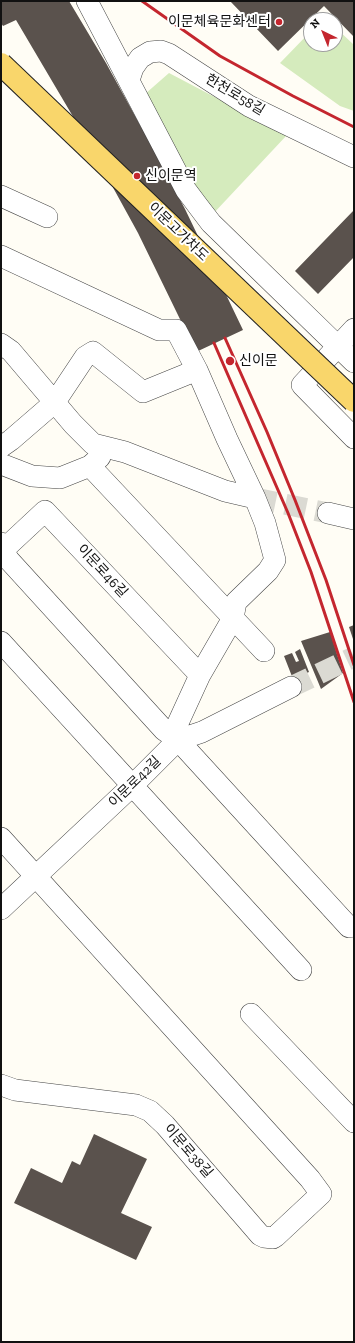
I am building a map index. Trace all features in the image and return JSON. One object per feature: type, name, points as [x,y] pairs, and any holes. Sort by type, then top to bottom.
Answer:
[{"type":"main road","name":"이문고가차도","points":[[1,64],[354,402]]},
{"type":"street","points":[[87,1],[186,190],[211,223],[354,362]]},
{"type":"street","name":"한천로58길","points":[[129,80],[133,68],[140,58],[150,52],[160,51],[169,54],[249,106],[354,157]]},
{"type":"street","points":[[1,196],[47,217]]},
{"type":"street","points":[[1,256],[159,330],[176,330],[197,370],[226,439],[255,498],[265,524],[275,560],[268,571],[236,602],[233,618],[200,675],[178,723],[178,740]]},
{"type":"street","points":[[354,329],[302,385],[354,438]]},
{"type":"street","points":[[1,344],[11,351],[56,402],[73,424],[93,444],[125,452],[225,491],[255,498]]},
{"type":"street","points":[[1,447],[56,402],[86,357],[93,352],[143,392],[197,370]]},
{"type":"street","points":[[1,464],[32,476],[60,478],[90,466],[109,448]]},
{"type":"street","points":[[90,466],[264,651]]},
{"type":"street","name":"이문로46길","points":[[2,548],[45,511],[200,675]]},
{"type":"street","points":[[328,513],[354,519]]},
{"type":"street","points":[[2,548],[8,559],[164,730],[178,740],[349,927]]},
{"type":"street","points":[[1,642],[301,970]]},
{"type":"street","name":"이문로42길","points":[[1,909],[133,785],[178,740],[202,732],[291,687]]},
{"type":"street","points":[[1,838],[36,876]]},
{"type":"street","name":"이문로38길","points":[[1,1085],[15,1090],[136,1105],[150,1111],[165,1125],[260,1235],[264,1237],[272,1238],[276,1236],[321,1194],[310,1179],[36,876]]},
{"type":"street","points":[[251,1014],[354,1122]]},
{"type":"green space","points":[[343,35],[354,45],[354,111],[340,106],[280,63],[303,39],[303,52],[343,52]]},
{"type":"green space","points":[[169,73],[287,135],[212,215],[191,188],[145,94]]},
{"type":"building","name":"신이문역","points":[[1,1],[69,1],[106,63],[185,209],[243,330],[196,352],[138,233],[88,142],[16,20],[3,26],[1,23]]},
{"type":"building","name":"이문체육문화센터","points":[[230,1],[354,1],[354,37],[343,26],[343,12],[330,12],[324,6],[318,12],[303,12],[303,27],[278,51]]},
{"type":"building","points":[[354,210],[354,257],[318,294],[295,271]]},
{"type":"building","points":[[354,625],[354,642],[349,627]]},
{"type":"building","points":[[330,632],[343,673],[321,689],[301,641]]},
{"type":"building","points":[[300,649],[309,672],[293,679],[284,656],[292,653],[296,662],[299,661],[295,652]]},
{"type":"building","points":[[94,1134],[147,1159],[121,1213],[152,1227],[136,1260],[14,1203],[31,1168],[62,1183],[72,1161],[80,1165]]},
{"type":"tunnel","points":[[255,498],[328,513]]},
{"type":"tunnel","points":[[291,687],[354,657]]},
{"type":"railway","points":[[142,1],[220,56],[354,127]]},
{"type":"railway","points":[[225,338],[267,432],[295,500],[326,580],[354,665]]},
{"type":"railway","points":[[214,343],[288,513],[311,572],[354,702]]},
{"type":"place","name":"이문체육문화센터","points":[[279,22]]},
{"type":"place","name":"신이문역","points":[[137,176]]},
{"type":"place","name":"신이문","points":[[230,361]]}]
